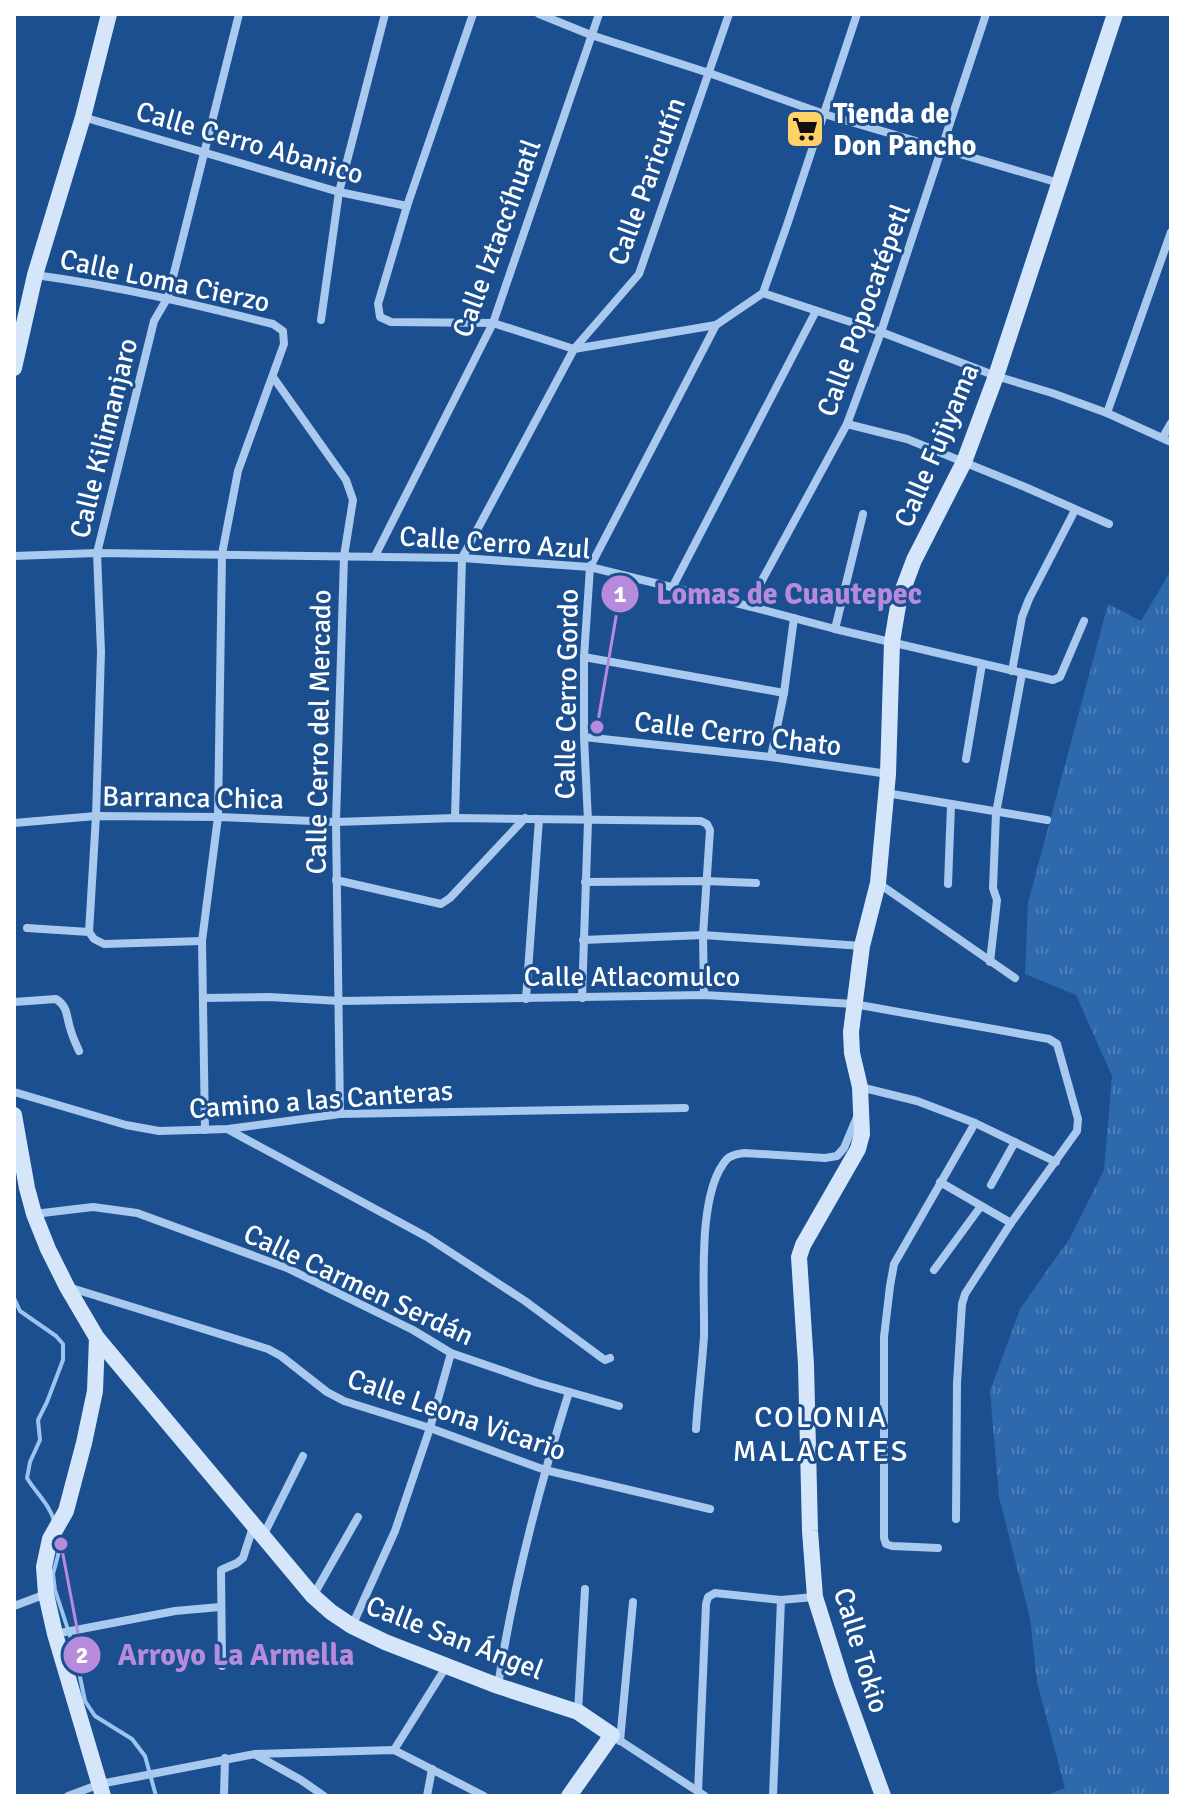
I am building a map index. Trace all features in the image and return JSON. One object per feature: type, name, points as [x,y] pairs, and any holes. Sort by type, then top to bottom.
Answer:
[{"type":"street","points":[[15,355],[109,14]]},
{"type":"street","name":"Calle Kilimanjaro","points":[[89,932],[101,652],[97,553],[154,321],[168,297],[239,14]]},
{"type":"street","points":[[321,320],[339,192],[385,14]]},
{"type":"street","points":[[473,14],[407,206],[378,304],[380,317],[391,322],[493,323],[574,349],[716,325],[763,293],[857,14]]},
{"type":"street","points":[[539,14],[591,35],[824,114],[1059,183]]},
{"type":"street","name":"Calle Iztaccíhuatl","points":[[375,556],[493,323],[599,14]]},
{"type":"street","name":"Calle Paricutín","points":[[462,558],[574,349],[639,274],[729,14]]},
{"type":"street","name":"Calle Popocatépetl","points":[[748,606],[847,424],[881,332],[986,14]]},
{"type":"street","name":"Calle Fujiyama","points":[[854,1004],[862,946],[878,883],[888,774],[892,642],[899,600],[914,560],[964,462],[996,376],[1115,14]]},
{"type":"street","name":"Calle Cerro Abanico","points":[[83,117],[339,192],[407,206]]},
{"type":"street","points":[[1107,413],[1171,232]]},
{"type":"street","name":"Calle Loma Cierzo","points":[[35,275],[168,297],[273,324],[283,331],[284,344],[273,377]]},
{"type":"street","points":[[763,293],[1052,393],[1167,439],[1171,423]]},
{"type":"street","points":[[672,588],[816,311]]},
{"type":"street","name":"Calle Cerro Gordo","points":[[582,998],[588,821],[584,657],[590,567],[716,325]]},
{"type":"street","points":[[205,1130],[202,941],[218,817],[222,554],[238,471],[273,377]]},
{"type":"street","name":"Calle Cerro del Mercado","points":[[273,377],[346,480],[353,500],[344,556],[336,822],[340,1114]]},
{"type":"street","name":"Calle Fujiyama","points":[[847,424],[907,439],[964,462]]},
{"type":"street","points":[[964,462],[1109,524]]},
{"type":"street","points":[[1012,671],[1022,617],[1029,599],[1075,510]]},
{"type":"street","points":[[835,629],[863,514]]},
{"type":"street","name":"Calle Cerro Azul","points":[[14,556],[97,553],[375,556],[462,558],[590,567],[835,629],[1057,680],[1084,621]]},
{"type":"street","points":[[455,818],[462,558]]},
{"type":"street","points":[[771,757],[794,618]]},
{"type":"street","points":[[584,657],[784,693]]},
{"type":"street","points":[[966,759],[982,664]]},
{"type":"street","points":[[990,962],[997,900],[993,888],[996,813],[1022,674]]},
{"type":"street","name":"Calle Cerro Chato","points":[[584,737],[771,757],[888,774]]},
{"type":"street","points":[[886,793],[1047,820]]},
{"type":"street","points":[[948,884],[951,805]]},
{"type":"street","name":"Barranca Chica","points":[[14,823],[96,816],[336,822],[455,818],[701,821],[710,830],[705,881]]},
{"type":"street","points":[[336,880],[441,904],[525,818]]},
{"type":"street","points":[[526,999],[539,819]]},
{"type":"street","points":[[704,995],[705,881]]},
{"type":"street","points":[[585,882],[756,883]]},
{"type":"street","points":[[878,883],[1015,978]]},
{"type":"street","points":[[27,928],[89,932],[104,944],[202,941]]},
{"type":"street","points":[[583,940],[703,935],[862,946]]},
{"type":"street","name":"Calle Atlacomulco","points":[[203,998],[269,997],[340,1001],[704,995],[854,1004],[1049,1039],[1057,1044],[1078,1119],[1077,1131],[1056,1162]]},
{"type":"street","points":[[14,1002],[56,999],[62,1002],[79,1051]]},
{"type":"street","name":"Calle Tokio","points":[[854,1004],[852,1053],[860,1087],[862,1134],[858,1149],[799,1257],[815,1597],[883,1796]]},
{"type":"street","points":[[860,1087],[917,1101],[975,1123],[1056,1162],[1011,1223],[965,1294],[962,1304],[957,1383],[956,1519]]},
{"type":"street","name":"Camino a las Canteras","points":[[14,1092],[126,1125],[159,1131],[228,1129],[340,1114],[685,1108]]},
{"type":"street","points":[[696,1429],[704,1335],[706,1225],[717,1175],[733,1155],[761,1153],[833,1158],[844,1148],[860,1108]]},
{"type":"street","name":"Calle San Ángel","points":[[14,1115],[34,1214],[67,1287],[97,1338],[313,1596],[352,1626],[446,1667],[578,1712],[701,1794]]},
{"type":"street","points":[[938,1548],[892,1546],[886,1544],[884,1538],[884,1337],[894,1264],[975,1123]]},
{"type":"street","points":[[228,1129],[427,1237],[525,1301],[605,1360],[610,1358]]},
{"type":"street","points":[[991,1185],[1015,1142]]},
{"type":"street","points":[[940,1182],[1011,1223]]},
{"type":"street","points":[[934,1270],[981,1206]]},
{"type":"street","name":"Calle Carmen Serdán","points":[[34,1214],[93,1207],[137,1213],[287,1268],[413,1330],[451,1353],[538,1383],[619,1406]]},
{"type":"street","name":"Calle Leona Vicario","points":[[67,1287],[268,1349],[344,1401],[545,1470],[710,1509]]},
{"type":"street","points":[[97,1338],[95,1391],[81,1457],[66,1511],[48,1545],[44,1567],[46,1594],[101,1790]]},
{"type":"street","points":[[352,1626],[395,1531],[430,1428],[451,1353]]},
{"type":"street","points":[[498,1686],[508,1622],[545,1470],[569,1392]]},
{"type":"street","points":[[222,1666],[221,1570],[243,1558],[303,1456]]},
{"type":"street","points":[[313,1596],[358,1517]]},
{"type":"street","points":[[578,1712],[585,1589]]},
{"type":"street","points":[[701,1794],[708,1597],[715,1593],[781,1600],[815,1597]]},
{"type":"street","points":[[14,1606],[46,1594]]},
{"type":"street","points":[[773,1796],[781,1600]]},
{"type":"street","points":[[569,1796],[616,1738],[633,1602]]},
{"type":"street","points":[[58,1634],[175,1611],[220,1607]]},
{"type":"street","points":[[394,1750],[446,1667]]},
{"type":"street","points":[[68,1796],[101,1790],[142,1775],[225,1758],[255,1754],[394,1750],[484,1796]]},
{"type":"street","points":[[255,1754],[324,1796]]},
{"type":"street","points":[[224,1796],[225,1758]]},
{"type":"street","points":[[427,1796],[432,1769]]},
{"type":"green space","points":[[1171,570],[1171,1796],[1044,1796],[1065,1788],[1037,1682],[1030,1618],[999,1497],[990,1391],[1020,1309],[1070,1238],[1104,1170],[1112,1076],[1076,995],[1025,974],[1028,903],[1108,604],[1141,621]]},
{"type":"waterway","points":[[14,1298],[20,1311],[63,1344],[63,1360],[38,1420],[40,1440],[27,1478],[54,1521]]},
{"type":"waterway","points":[[58,1534],[61,1544],[53,1574],[55,1590],[74,1648],[85,1701],[95,1716],[132,1739],[145,1756],[156,1796]]},
{"type":"place","name":"Tienda de Don Pancho","points":[[805,129]]},
{"type":"place","name":"Lomas de Cuautepec","points":[[597,727]]},
{"type":"place","name":"Arroyo La Armella","points":[[61,1544]]},
{"type":"district","name":"COLONIA MALACATES","points":[[821,1434]]}]
